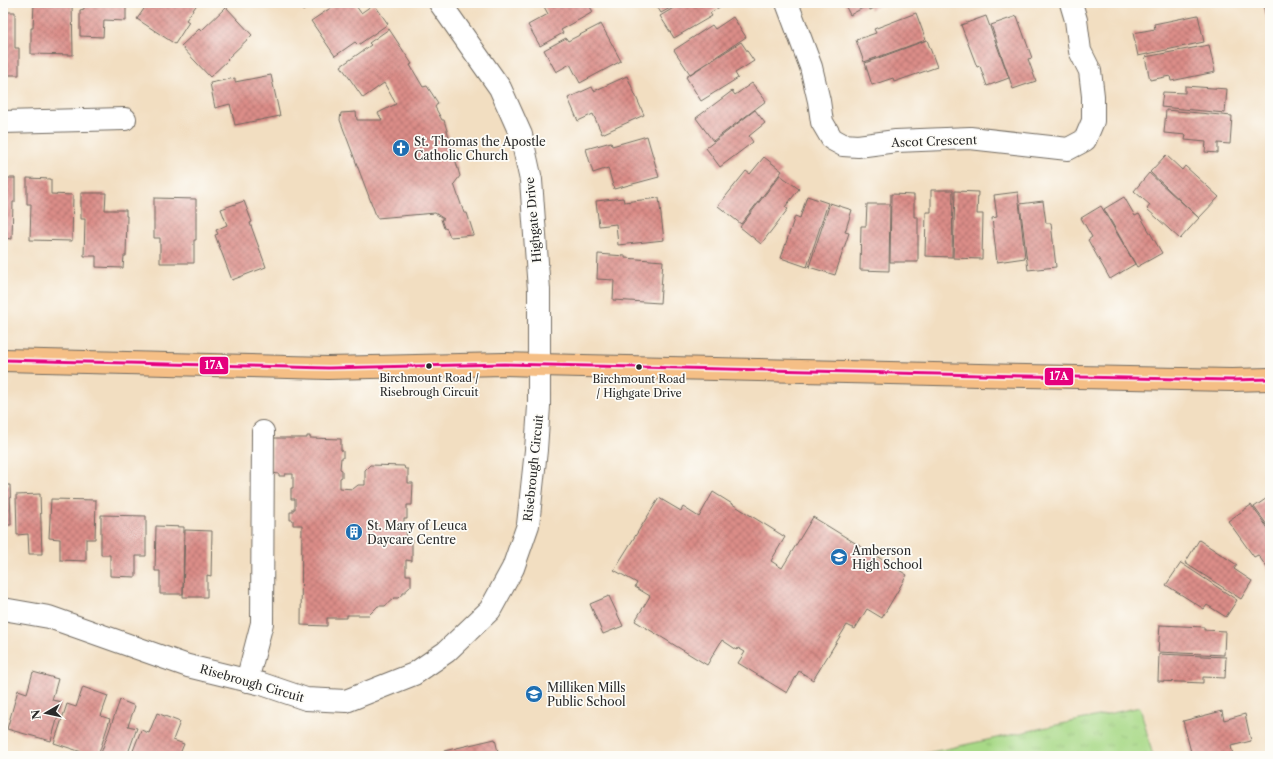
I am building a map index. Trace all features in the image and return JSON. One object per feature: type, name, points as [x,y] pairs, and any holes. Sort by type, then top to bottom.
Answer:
[{"type":"main road","points":[[3,360],[328,368],[504,364],[1026,376],[1232,380],[1270,379]]},
{"type":"street","name":"Highgate Drive","points":[[440,3],[500,88],[521,135],[531,180],[536,240],[539,290],[539,365]]},
{"type":"street","name":"Ascot Crescent","points":[[787,3],[811,67],[822,122],[832,139],[843,144],[858,146],[896,141],[970,138],[1068,149],[1085,140],[1093,121],[1093,96],[1090,71],[1080,51],[1076,20],[1071,3]]},
{"type":"street","points":[[3,122],[125,119]]},
{"type":"street","name":"Risebrough Circuit","points":[[3,609],[49,617],[188,666],[247,680],[306,699],[346,701],[414,674],[446,652],[490,610],[513,568],[528,525],[536,450],[539,406],[539,365]]},
{"type":"street","points":[[247,680],[262,623],[263,432]]},
{"type":"green space","points":[[1140,707],[1153,756],[913,756]]},
{"type":"building","points":[[34,3],[72,3],[73,55],[31,54],[31,28],[33,28]]},
{"type":"building","points":[[84,3],[126,3],[126,21],[104,20],[103,37],[80,36],[80,10],[84,9]]},
{"type":"building","points":[[148,3],[198,3],[186,20],[189,22],[175,44],[137,19]]},
{"type":"building","points":[[297,3],[314,3],[303,11]]},
{"type":"building","points":[[338,3],[354,3],[361,13],[374,4],[388,24],[358,45],[355,42],[335,56],[311,21]]},
{"type":"building","points":[[542,3],[588,3],[593,12],[561,30],[563,33],[540,46],[528,25],[548,14]]},
{"type":"building","points":[[655,3],[679,3],[661,13]]},
{"type":"building","points":[[682,3],[726,3],[710,13],[712,16],[674,38],[660,16]]},
{"type":"building","points":[[844,3],[884,3],[870,10],[868,5],[850,15]]},
{"type":"building","points":[[1270,3],[1270,29],[1269,29],[1263,4]]},
{"type":"building","points":[[226,7],[252,35],[210,77],[181,46],[199,29],[201,31]]},
{"type":"building","points":[[3,12],[15,12],[15,48],[19,48],[19,75],[3,75]]},
{"type":"building","points":[[916,13],[926,40],[864,62],[856,40],[876,33],[874,29]]},
{"type":"building","points":[[1198,15],[1204,42],[1138,56],[1133,33],[1155,29],[1154,24]]},
{"type":"building","points":[[986,16],[1009,78],[987,86],[980,66],[977,67],[961,25]]},
{"type":"building","points":[[1017,16],[1032,58],[1028,59],[1036,81],[1013,89],[991,25]]},
{"type":"building","points":[[733,17],[746,37],[690,74],[674,50],[712,25],[715,29]]},
{"type":"building","points":[[601,24],[621,61],[580,83],[570,64],[556,72],[544,50],[566,38],[568,41]]},
{"type":"building","name":"St. Thomas the Apostle Catholic Church","points":[[389,29],[412,64],[410,65],[423,87],[427,86],[438,103],[435,107],[442,120],[444,120],[460,176],[454,184],[464,213],[467,213],[474,235],[450,237],[447,229],[444,228],[441,219],[444,219],[435,213],[377,218],[340,120],[341,113],[356,112],[357,120],[382,120],[378,113],[396,104],[384,83],[363,98],[341,66],[371,45],[369,43]]},
{"type":"building","points":[[927,40],[937,67],[894,82],[893,78],[872,85],[865,63]]},
{"type":"building","points":[[741,42],[754,61],[735,73],[738,78],[701,101],[686,77]]},
{"type":"building","points":[[1209,45],[1215,72],[1171,81],[1170,76],[1150,80],[1145,57]]},
{"type":"building","points":[[271,75],[280,116],[235,125],[230,104],[215,108],[210,83],[235,78],[235,82]]},
{"type":"building","points":[[627,76],[644,115],[602,134],[593,114],[578,121],[568,98],[592,87],[594,91]]},
{"type":"building","points":[[752,83],[766,101],[713,141],[696,118],[732,91],[735,95]]},
{"type":"building","points":[[1185,86],[1227,89],[1225,113],[1161,107],[1163,92],[1185,93]]},
{"type":"building","points":[[755,110],[765,123],[749,136],[753,142],[720,167],[706,148]]},
{"type":"building","points":[[1166,110],[1232,116],[1230,144],[1218,143],[1218,153],[1205,152],[1206,142],[1185,140],[1186,135],[1164,133]]},
{"type":"building","points":[[647,136],[659,177],[614,189],[608,168],[593,173],[586,149],[611,142],[612,146]]},
{"type":"building","points":[[1166,155],[1182,170],[1185,166],[1219,197],[1199,218],[1150,172]]},
{"type":"building","points":[[764,157],[782,171],[741,224],[718,206],[746,171],[750,174]]},
{"type":"building","points":[[1149,173],[1199,218],[1180,239],[1147,209],[1150,205],[1134,191]]},
{"type":"building","points":[[780,175],[799,189],[785,207],[788,209],[761,244],[740,227]]},
{"type":"building","points":[[3,178],[15,178],[12,239],[3,238]]},
{"type":"building","points":[[27,178],[51,179],[51,194],[73,195],[72,241],[30,240],[31,204],[27,204]]},
{"type":"building","points":[[931,190],[953,190],[952,257],[925,256],[926,212],[931,212]]},
{"type":"building","points":[[955,191],[978,192],[977,214],[983,214],[982,259],[953,258]]},
{"type":"building","points":[[1018,192],[1025,258],[997,262],[992,218],[997,217],[994,195]]},
{"type":"building","points":[[81,193],[106,193],[105,210],[126,210],[126,256],[124,256],[123,268],[96,267],[96,256],[84,256],[85,219],[81,219]]},
{"type":"building","points":[[891,194],[914,195],[914,217],[918,217],[918,262],[890,262]]},
{"type":"building","points":[[807,196],[828,203],[807,267],[781,258],[795,216],[800,218]]},
{"type":"building","points":[[1124,197],[1135,216],[1139,214],[1162,253],[1137,267],[1104,209]]},
{"type":"building","points":[[154,198],[196,199],[196,240],[194,240],[194,263],[160,263],[160,238],[154,238]]},
{"type":"building","points":[[623,198],[624,202],[659,198],[664,240],[618,245],[616,224],[599,226],[596,201]]},
{"type":"building","points":[[244,201],[252,222],[250,223],[266,267],[232,280],[215,235],[218,234],[216,230],[227,225],[221,209]]},
{"type":"building","points":[[1043,201],[1046,223],[1051,223],[1056,267],[1028,270],[1020,204]]},
{"type":"building","points":[[830,203],[852,210],[845,232],[849,233],[835,275],[809,267]]},
{"type":"building","points":[[867,204],[890,204],[889,271],[860,270],[861,226],[866,226]]},
{"type":"building","points":[[1101,206],[1135,264],[1110,279],[1088,240],[1092,237],[1081,218]]},
{"type":"building","points":[[598,254],[663,261],[660,303],[613,300],[614,280],[597,279]]},
{"type":"building","name":"St. Mary of Leuca Daycare Centre","points":[[307,436],[310,436],[310,438],[341,439],[343,458],[341,458],[340,469],[342,470],[342,477],[340,478],[340,488],[353,489],[358,485],[365,485],[365,470],[370,465],[404,466],[405,469],[408,469],[408,483],[413,483],[412,505],[407,505],[407,519],[404,519],[404,525],[407,525],[406,538],[412,539],[412,561],[406,560],[406,575],[411,575],[411,586],[398,598],[394,598],[385,606],[378,606],[369,615],[347,615],[347,618],[327,618],[327,626],[301,625],[302,525],[293,525],[293,520],[290,520],[290,512],[293,512],[293,509],[295,509],[295,499],[291,499],[293,474],[279,476],[279,474],[271,473],[272,438],[307,438]]},
{"type":"building","points":[[3,485],[10,485],[11,525],[3,525]]},
{"type":"building","points":[[713,492],[785,537],[771,561],[782,568],[813,517],[907,575],[882,618],[867,609],[855,629],[847,625],[813,680],[799,671],[787,693],[738,663],[745,652],[738,648],[737,650],[722,640],[707,665],[635,621],[650,596],[635,587],[637,583],[614,570],[659,498],[681,511],[683,507],[699,517]]},
{"type":"building","points":[[40,494],[42,554],[29,554],[28,534],[17,535],[16,495]]},
{"type":"building","points":[[1270,496],[1270,529],[1254,507]]},
{"type":"building","points":[[51,499],[96,500],[95,539],[86,539],[86,561],[60,560],[60,539],[49,538]]},
{"type":"building","points":[[1251,505],[1270,531],[1270,572],[1258,555],[1254,557],[1228,521]]},
{"type":"building","points":[[101,515],[146,516],[146,556],[136,556],[136,577],[110,576],[110,555],[101,555]]},
{"type":"building","points":[[156,526],[184,527],[183,594],[160,594],[160,571],[155,571]]},
{"type":"building","points":[[185,530],[212,531],[211,576],[207,575],[207,597],[183,597]]},
{"type":"building","points":[[1199,540],[1237,565],[1234,569],[1252,581],[1241,599],[1185,563]]},
{"type":"building","points":[[1181,563],[1237,600],[1226,617],[1207,605],[1204,609],[1166,585]]},
{"type":"building","points":[[609,596],[623,626],[603,634],[590,604]]},
{"type":"building","points":[[1160,625],[1204,627],[1204,630],[1225,631],[1224,655],[1158,652]]},
{"type":"building","points":[[1159,654],[1226,657],[1225,678],[1203,677],[1203,683],[1158,681]]},
{"type":"building","points":[[33,672],[58,679],[52,700],[62,702],[51,741],[7,729],[18,690],[27,693]]},
{"type":"building","points":[[83,687],[108,696],[101,716],[110,719],[98,756],[54,743],[67,704],[76,707]]},
{"type":"building","points":[[120,700],[135,706],[128,726],[137,728],[127,756],[100,756]]},
{"type":"building","points":[[1222,711],[1224,720],[1245,714],[1251,741],[1231,746],[1233,755],[1192,756],[1183,721]]},
{"type":"building","points":[[157,713],[180,722],[173,740],[184,744],[179,756],[131,756],[141,730],[149,733]]},
{"type":"building","points":[[495,739],[499,756],[445,756],[444,751]]},
{"type":"transit line","name":"17A","points":[[3,360],[328,368],[504,364],[1026,376],[1232,380],[1270,379]]},
{"type":"place","name":"St. Thomas the Apostle Catholic Church","points":[[401,148]]},
{"type":"place","name":"Birchmount Road / Risebrough Circuit","points":[[429,366]]},
{"type":"place","name":"Birchmount Road / Highgate Drive","points":[[639,367]]},
{"type":"place","name":"St. Mary of Leuca Daycare Centre","points":[[354,532]]},
{"type":"place","name":"Amberson High School","points":[[839,557]]},
{"type":"place","name":"Milliken Mills Public School","points":[[534,694]]}]
